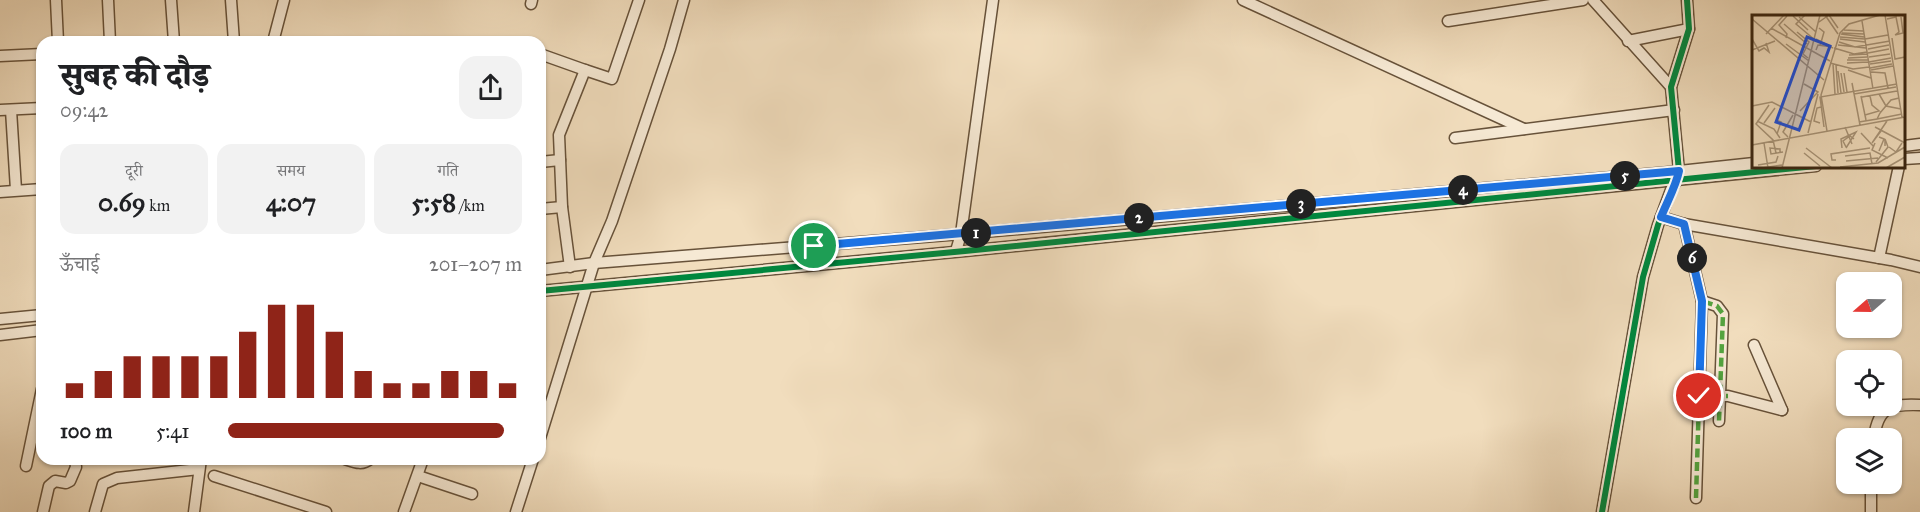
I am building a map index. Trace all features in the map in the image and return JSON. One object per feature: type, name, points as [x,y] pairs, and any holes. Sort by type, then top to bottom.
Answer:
[{"type":"street","points":[[56,0],[58,36]]},
{"type":"street","points":[[108,0],[110,36]]},
{"type":"street","points":[[171,0],[174,36]]},
{"type":"street","points":[[231,0],[234,36]]},
{"type":"street","points":[[275,36],[284,0]]},
{"type":"street","points":[[546,56],[612,79],[639,0]]},
{"type":"street","points":[[546,419],[594,263],[619,199],[670,49],[684,0]]},
{"type":"street","points":[[956,251],[961,234],[993,0]]},
{"type":"street","points":[[1244,0],[1524,129]]},
{"type":"street","points":[[1448,21],[1583,0]]},
{"type":"street","points":[[1593,0],[1671,87]]},
{"type":"street","points":[[1602,512],[1643,277],[1649,251],[1678,176],[1671,87],[1689,29],[1687,0]]},
{"type":"street","points":[[1628,41],[1689,29]]},
{"type":"street","points":[[0,56],[36,54]]},
{"type":"street","points":[[570,267],[562,207],[559,135],[585,70]]},
{"type":"street","points":[[16,190],[6,110],[36,108]]},
{"type":"street","points":[[1455,138],[1674,110]]},
{"type":"street","points":[[1905,146],[1920,144]]},
{"type":"street","points":[[1905,159],[1920,158]]},
{"type":"street","points":[[546,161],[560,160]]},
{"type":"street","points":[[546,290],[956,251],[1678,176],[1752,163]]},
{"type":"street","points":[[546,269],[594,263],[1788,168]]},
{"type":"street","points":[[1879,258],[1899,168]]},
{"type":"street","points":[[0,192],[36,189]]},
{"type":"street","points":[[546,208],[562,207]]},
{"type":"street","points":[[1661,217],[1684,224],[1920,267]]},
{"type":"street","points":[[1684,224],[1702,301],[1696,498]]},
{"type":"street","points":[[1702,301],[1717,306],[1722,314],[1719,421]]},
{"type":"street","points":[[0,319],[36,316]]},
{"type":"street","points":[[0,335],[36,331]]},
{"type":"street","points":[[1699,396],[1728,396],[1782,410],[1754,345]]},
{"type":"street","points":[[1876,428],[1878,419],[1888,408],[1898,405],[1920,405]]},
{"type":"street","points":[[26,466],[36,418]]},
{"type":"street","points":[[43,512],[50,486],[55,481],[66,483],[70,481],[76,465]]},
{"type":"street","points":[[95,512],[103,484],[107,482],[117,478],[194,465]]},
{"type":"street","points":[[194,512],[200,465]]},
{"type":"street","points":[[404,512],[421,465]]},
{"type":"street","points":[[516,512],[531,465]]},
{"type":"street","points":[[214,476],[326,512]]},
{"type":"street","points":[[417,476],[472,495]]},
{"type":"street","points":[[1871,494],[1871,512]]},
{"type":"marked path","points":[[1684,224],[1702,301],[1717,306],[1723,314],[1719,421]]},
{"type":"marked path","points":[[1696,498],[1702,301]]},
{"type":"marked path","points":[[1699,396],[1728,396]]},
{"type":"cycle path","points":[[1602,512],[1643,277],[1658,225],[1679,171],[1671,87],[1689,29],[1687,0]]},
{"type":"cycle path","points":[[546,290],[1796,168]]},
{"type":"route","points":[[814,246],[1679,171],[1661,217],[1684,224],[1702,301],[1699,396]]}]
